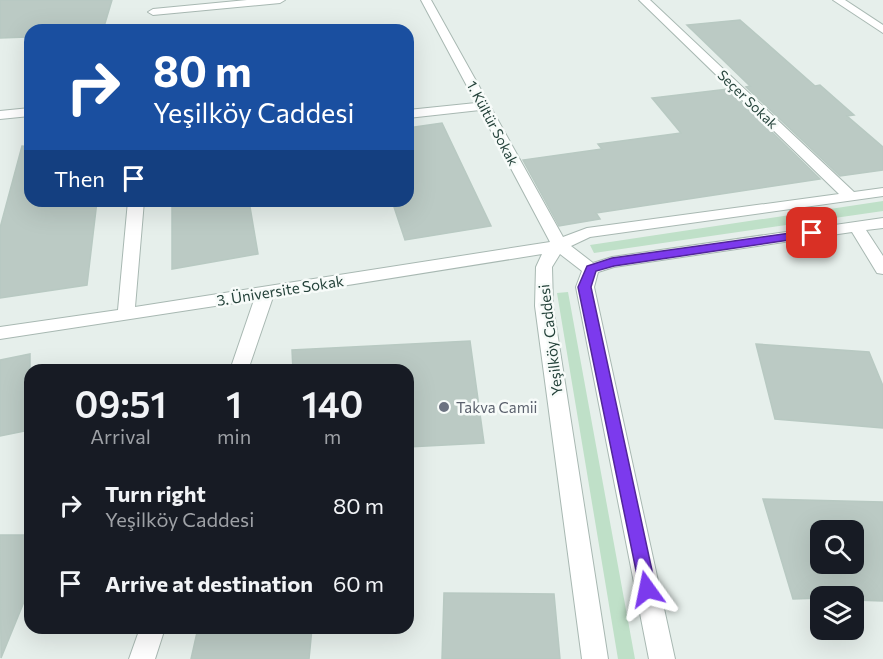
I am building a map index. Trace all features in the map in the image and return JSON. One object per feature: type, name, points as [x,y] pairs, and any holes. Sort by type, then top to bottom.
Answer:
[{"type":"street","points":[[154,11],[280,0]]},
{"type":"street","name":"1. Kültür Sokak","points":[[426,0],[560,246]]},
{"type":"street","name":"Seçer Sokak","points":[[645,0],[851,197]]},
{"type":"street","points":[[838,0],[883,30]]},
{"type":"street","points":[[414,113],[485,106]]},
{"type":"street","points":[[0,115],[24,113]]},
{"type":"street","name":"Yeşilköy Caddesi","points":[[595,659],[544,306],[542,266],[548,255],[587,232],[883,192]]},
{"type":"street","points":[[126,315],[135,207]]},
{"type":"street","points":[[591,269],[612,262],[883,223]]},
{"type":"street","points":[[856,227],[883,269]]},
{"type":"street","points":[[560,246],[591,269]]},
{"type":"street","name":"3. Üniversite Sokak","points":[[0,333],[560,246]]},
{"type":"street","points":[[591,269],[585,287],[662,659]]},
{"type":"street","points":[[241,364],[266,292]]},
{"type":"street","points":[[142,659],[151,634]]},
{"type":"green space","points":[[883,201],[883,211],[594,253],[590,245]]},
{"type":"green space","points":[[568,292],[635,659],[618,659],[557,293]]},
{"type":"building","points":[[0,0],[112,0],[105,24],[24,24],[24,37],[0,38]]},
{"type":"building","points":[[740,20],[815,86],[820,85],[854,115],[847,116],[883,147],[883,170],[840,176],[746,87],[750,86],[687,25]]},
{"type":"building","points":[[728,89],[820,179],[596,213],[600,219],[559,226],[523,160],[602,149],[598,144],[681,133],[652,98]]},
{"type":"building","points":[[442,123],[491,226],[405,240],[394,207],[414,207],[414,127]]},
{"type":"building","points":[[22,146],[24,146],[24,207],[96,207],[87,285],[0,298],[0,228]]},
{"type":"building","points":[[172,207],[250,207],[258,254],[172,269]]},
{"type":"building","name":"Takva Camii","points":[[470,341],[484,443],[414,447],[414,364],[293,364],[292,350]]},
{"type":"building","points":[[756,344],[869,352],[883,386],[883,428],[775,419]]},
{"type":"building","points":[[30,354],[30,364],[24,364],[24,431],[0,436],[0,360]]},
{"type":"building","points":[[763,499],[883,502],[883,601],[864,600],[864,586],[810,586],[810,598],[793,599]]},
{"type":"building","points":[[0,535],[24,535],[24,602],[1,658]]},
{"type":"building","points":[[444,593],[554,594],[560,659],[442,659]]},
{"type":"building","points":[[197,634],[311,634],[309,659],[191,659]]},
{"type":"place","name":"Takva Camii","points":[[444,407]]},
{"type":"route","points":[[647,589],[585,287],[591,269],[612,262],[812,233]]}]
